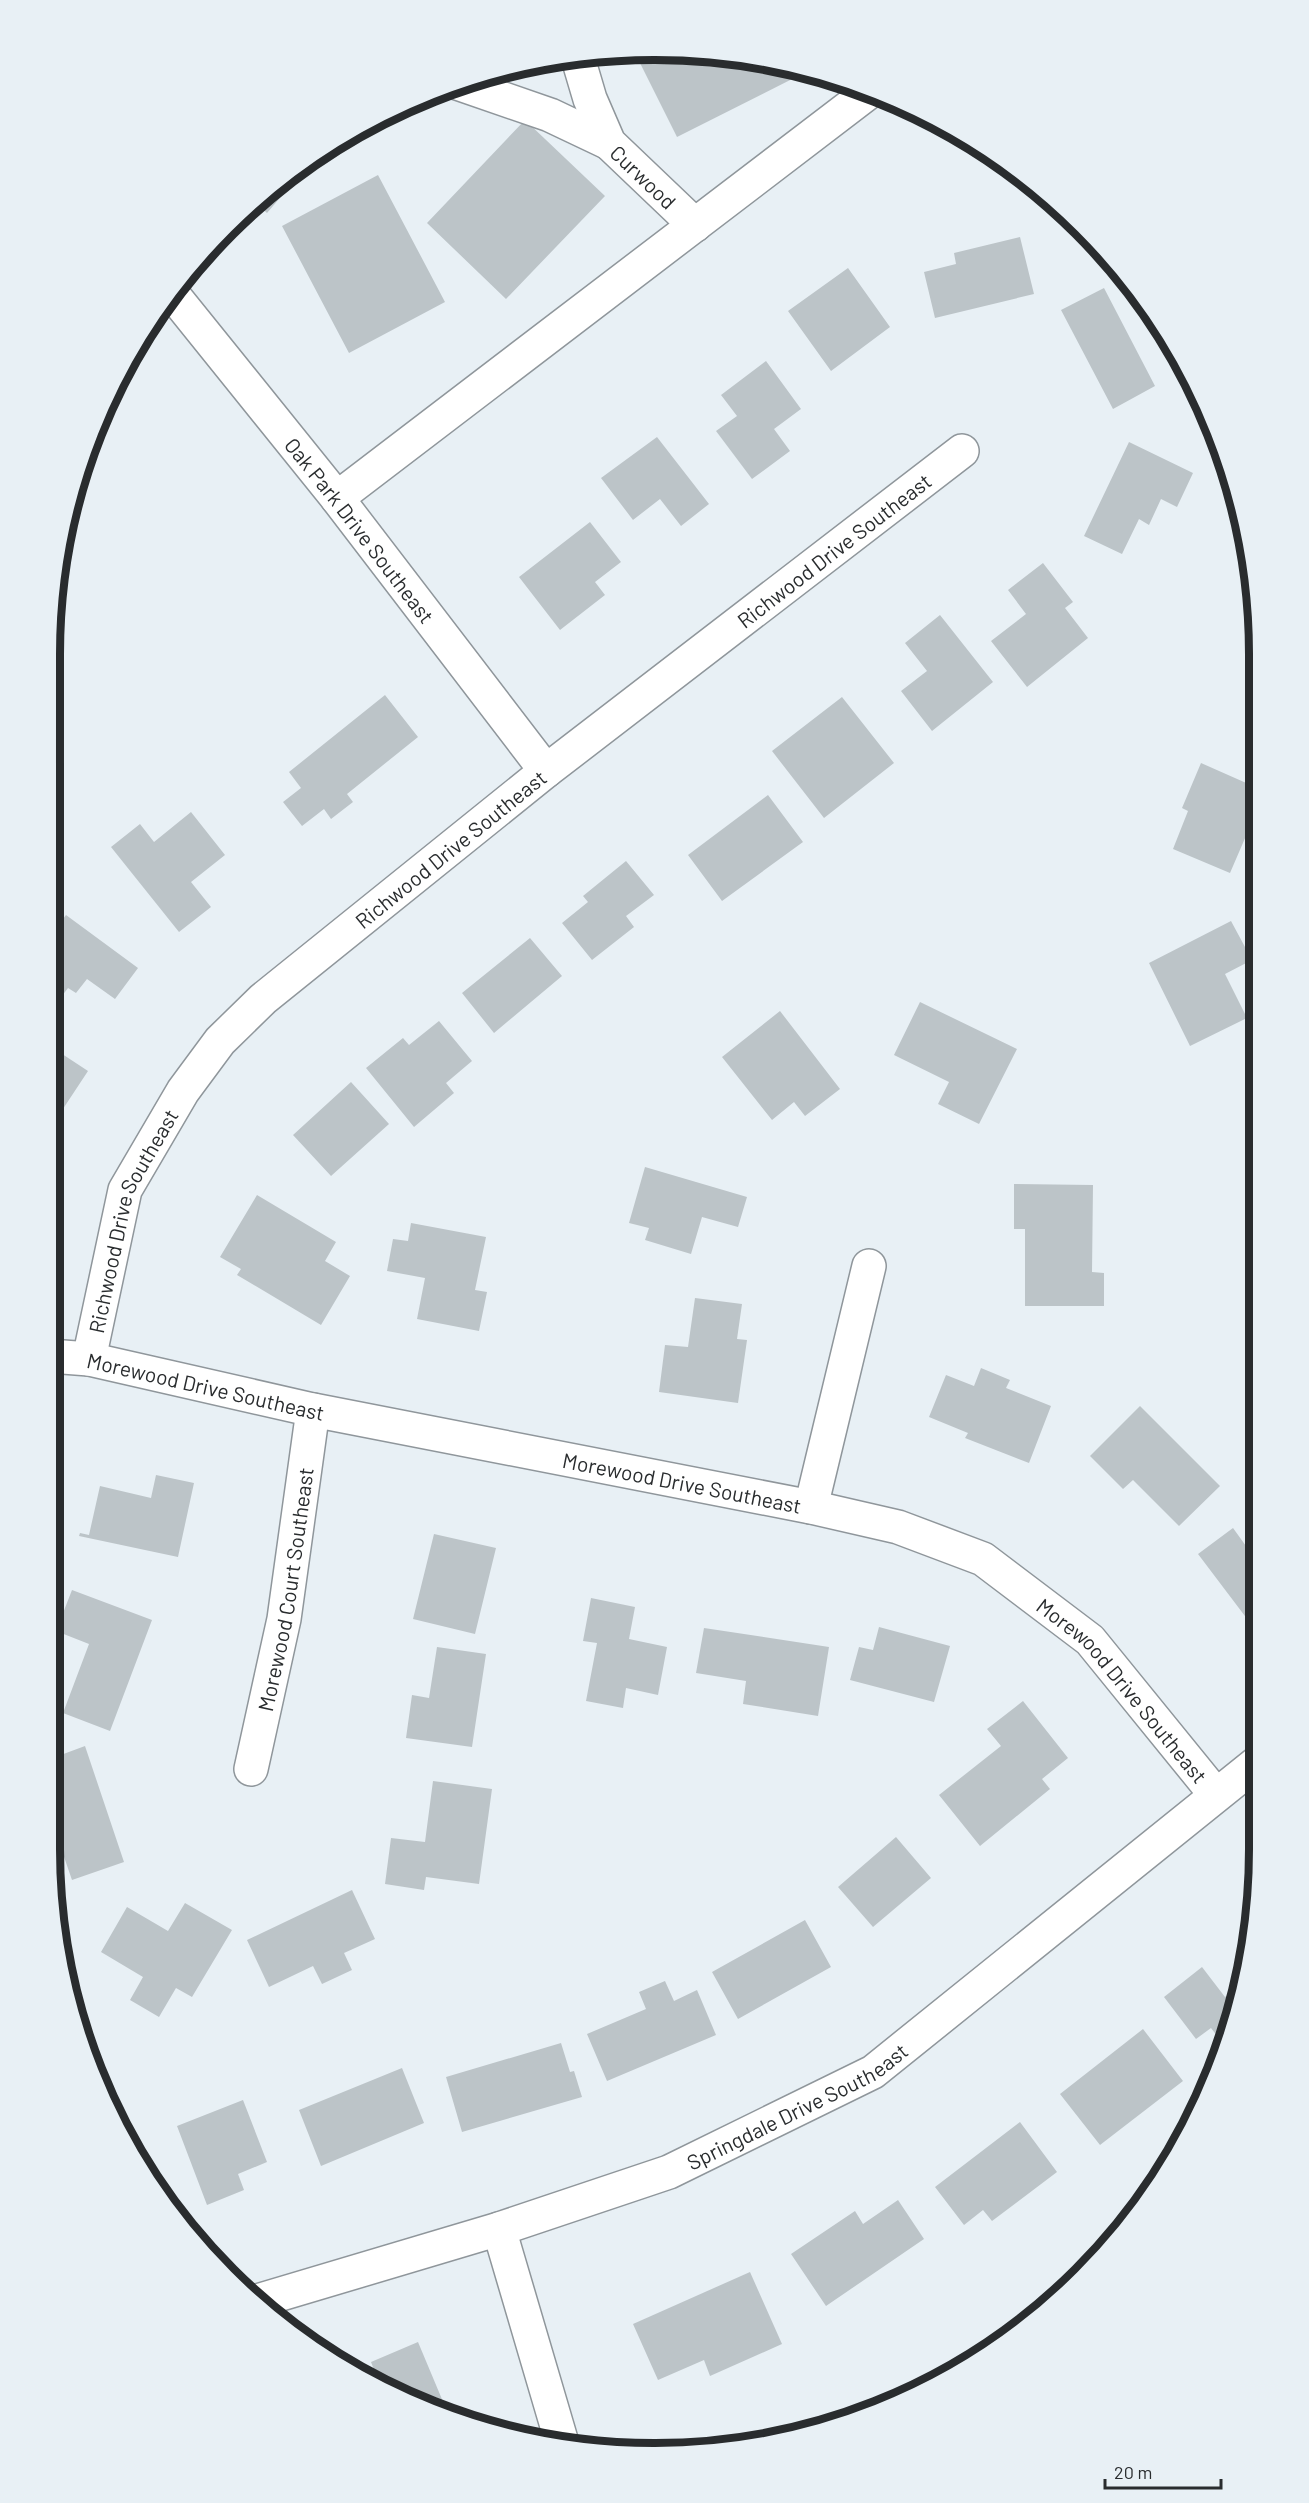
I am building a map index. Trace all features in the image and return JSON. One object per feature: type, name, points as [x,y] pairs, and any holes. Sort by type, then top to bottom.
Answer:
[{"type":"street","name":"Curwood","points":[[580,65],[590,99],[609,143],[695,225]]},
{"type":"street","points":[[474,89],[550,115],[609,143]]},
{"type":"street","points":[[337,498],[862,98]]},
{"type":"street","name":"Oak Park Drive Southeast","points":[[176,302],[337,498],[546,771]]},
{"type":"street","name":"Richwood Drive Southeast","points":[[89,1359],[125,1190],[183,1091],[220,1041],[263,999],[546,771],[962,452]]},
{"type":"street","points":[[811,1507],[869,1266]]},
{"type":"street","name":"Morewood Drive Southeast","points":[[60,1357],[89,1359],[313,1410],[811,1507],[897,1527],[983,1559],[1090,1640],[1216,1795]]},
{"type":"street","name":"Morewood Court Southeast","points":[[251,1769],[284,1619],[313,1410]]},
{"type":"street","name":"Springdale Drive Southeast","points":[[267,2298],[499,2229],[669,2172],[873,2072],[1249,1769]]},
{"type":"street","points":[[499,2229],[560,2435]]},
{"type":"building","points":[[639,60],[693,61],[732,65],[796,77],[677,137]]},
{"type":"building","points":[[525,120],[605,196],[506,299],[427,223]]},
{"type":"building","points":[[378,175],[445,302],[349,353],[282,226]]},
{"type":"building","points":[[292,184],[267,213],[262,209]]},
{"type":"building","points":[[1020,237],[1034,294],[935,318],[924,272],[956,264],[954,253]]},
{"type":"building","points":[[848,268],[890,327],[831,371],[788,311]]},
{"type":"building","points":[[1104,288],[1155,386],[1113,409],[1061,310]]},
{"type":"building","points":[[766,361],[801,409],[774,429],[790,451],[752,479],[716,431],[737,416],[721,395]]},
{"type":"building","points":[[657,437],[709,504],[681,526],[660,499],[633,520],[601,478]]},
{"type":"building","points":[[1129,442],[1193,473],[1177,507],[1161,499],[1149,525],[1139,519],[1122,554],[1084,536]]},
{"type":"building","points":[[590,522],[621,562],[595,582],[605,595],[560,630],[519,577]]},
{"type":"building","points":[[1043,563],[1073,602],[1065,608],[1088,638],[1027,687],[991,641],[1026,614],[1008,590]]},
{"type":"building","points":[[940,615],[993,682],[932,731],[901,691],[927,671],[905,643]]},
{"type":"building","points":[[385,695],[418,737],[347,794],[353,802],[331,819],[324,809],[302,826],[283,802],[301,788],[289,772]]},
{"type":"building","points":[[842,697],[894,763],[824,818],[772,751]]},
{"type":"building","points":[[1201,763],[1249,784],[1249,796],[1245,805],[1249,807],[1249,829],[1230,873],[1173,849],[1188,811],[1182,808]]},
{"type":"building","points":[[768,795],[803,842],[722,901],[688,855]]},
{"type":"building","points":[[191,812],[225,855],[191,882],[211,907],[179,932],[111,847],[140,824],[154,842]]},
{"type":"building","points":[[626,861],[654,895],[626,916],[634,927],[592,960],[562,923],[588,902],[583,896]]},
{"type":"building","points":[[66,915],[138,968],[115,999],[87,979],[76,993],[68,988],[60,999],[60,923]]},
{"type":"building","points":[[1231,921],[1249,954],[1249,962],[1225,974],[1247,1018],[1190,1046],[1149,963]]},
{"type":"building","points":[[530,938],[562,976],[494,1033],[462,993]]},
{"type":"building","points":[[920,1002],[1017,1049],[979,1124],[938,1104],[949,1082],[894,1055]]},
{"type":"building","points":[[780,1011],[840,1089],[805,1116],[794,1102],[772,1120],[722,1057]]},
{"type":"building","points":[[439,1021],[472,1061],[446,1083],[454,1093],[414,1127],[366,1068],[403,1038],[409,1045]]},
{"type":"building","points":[[60,1053],[88,1071],[60,1113]]},
{"type":"building","points":[[351,1082],[389,1124],[331,1176],[293,1135]]},
{"type":"building","points":[[645,1167],[747,1197],[738,1227],[702,1217],[691,1254],[645,1240],[649,1228],[629,1223]]},
{"type":"building","points":[[1014,1184],[1093,1185],[1092,1272],[1104,1273],[1104,1306],[1025,1306],[1025,1229],[1014,1229]]},
{"type":"building","points":[[257,1195],[336,1242],[325,1261],[350,1276],[321,1325],[237,1275],[241,1269],[220,1257]]},
{"type":"building","points":[[411,1223],[486,1237],[475,1290],[487,1292],[479,1331],[417,1319],[425,1278],[387,1271],[393,1239],[408,1241]]},
{"type":"building","points":[[695,1298],[742,1304],[737,1339],[747,1340],[738,1403],[659,1392],[665,1345],[688,1347]]},
{"type":"building","points":[[981,1368],[1010,1380],[1006,1388],[1051,1406],[1029,1463],[965,1438],[968,1433],[929,1417],[946,1375],[974,1386]]},
{"type":"building","points":[[1140,1406],[1220,1486],[1179,1526],[1133,1480],[1123,1489],[1090,1456]]},
{"type":"building","points":[[156,1475],[194,1483],[178,1557],[79,1536],[80,1533],[89,1535],[100,1486],[151,1498]]},
{"type":"building","points":[[1233,1528],[1249,1550],[1249,1621],[1198,1554]]},
{"type":"building","points":[[434,1534],[496,1548],[475,1634],[413,1619]]},
{"type":"building","points":[[72,1590],[152,1620],[110,1731],[63,1713],[89,1644],[60,1633],[60,1621]]},
{"type":"building","points":[[591,1598],[635,1607],[629,1639],[667,1647],[658,1695],[626,1688],[623,1708],[586,1701],[597,1643],[583,1641]]},
{"type":"building","points":[[879,1627],[950,1646],[934,1702],[850,1680],[859,1647],[873,1650]]},
{"type":"building","points":[[704,1628],[829,1647],[818,1716],[743,1704],[746,1681],[696,1673]]},
{"type":"building","points":[[437,1647],[486,1654],[472,1747],[406,1738],[412,1695],[429,1698]]},
{"type":"building","points":[[1023,1701],[1068,1758],[1042,1779],[1050,1789],[980,1846],[939,1795],[1001,1746],[987,1729]]},
{"type":"building","points":[[85,1746],[124,1862],[72,1880],[60,1845],[60,1755]]},
{"type":"building","points":[[433,1781],[492,1789],[479,1884],[426,1877],[424,1890],[385,1884],[391,1838],[425,1842]]},
{"type":"building","points":[[896,1837],[931,1878],[873,1927],[838,1887]]},
{"type":"building","points":[[352,1890],[375,1939],[344,1953],[352,1970],[322,1984],[313,1966],[269,1987],[247,1940]]},
{"type":"building","points":[[185,1903],[232,1930],[192,1997],[176,1988],[159,2017],[130,2000],[143,1977],[101,1952],[127,1907],[168,1931]]},
{"type":"building","points":[[805,1920],[831,1967],[738,2019],[712,1972]]},
{"type":"building","points":[[1202,1967],[1225,1997],[1231,1992],[1218,2037],[1211,2028],[1196,2039],[1164,1997]]},
{"type":"building","points":[[665,1981],[674,2001],[697,1990],[716,2035],[607,2081],[587,2034],[646,2009],[639,1992]]},
{"type":"building","points":[[1143,2029],[1183,2081],[1100,2145],[1060,2094]]},
{"type":"building","points":[[561,2043],[570,2072],[574,2071],[582,2097],[462,2132],[446,2077]]},
{"type":"building","points":[[402,2068],[424,2123],[321,2166],[299,2110]]},
{"type":"building","points":[[243,2100],[267,2162],[238,2174],[244,2190],[207,2205],[177,2126]]},
{"type":"building","points":[[1020,2122],[1057,2172],[992,2221],[983,2210],[964,2225],[935,2187]]},
{"type":"building","points":[[898,2200],[924,2239],[826,2306],[791,2254],[855,2211],[863,2224]]},
{"type":"building","points":[[750,2272],[782,2344],[710,2376],[704,2360],[658,2380],[633,2324]]},
{"type":"building","points":[[418,2342],[444,2404],[375,2373],[371,2362]]}]
